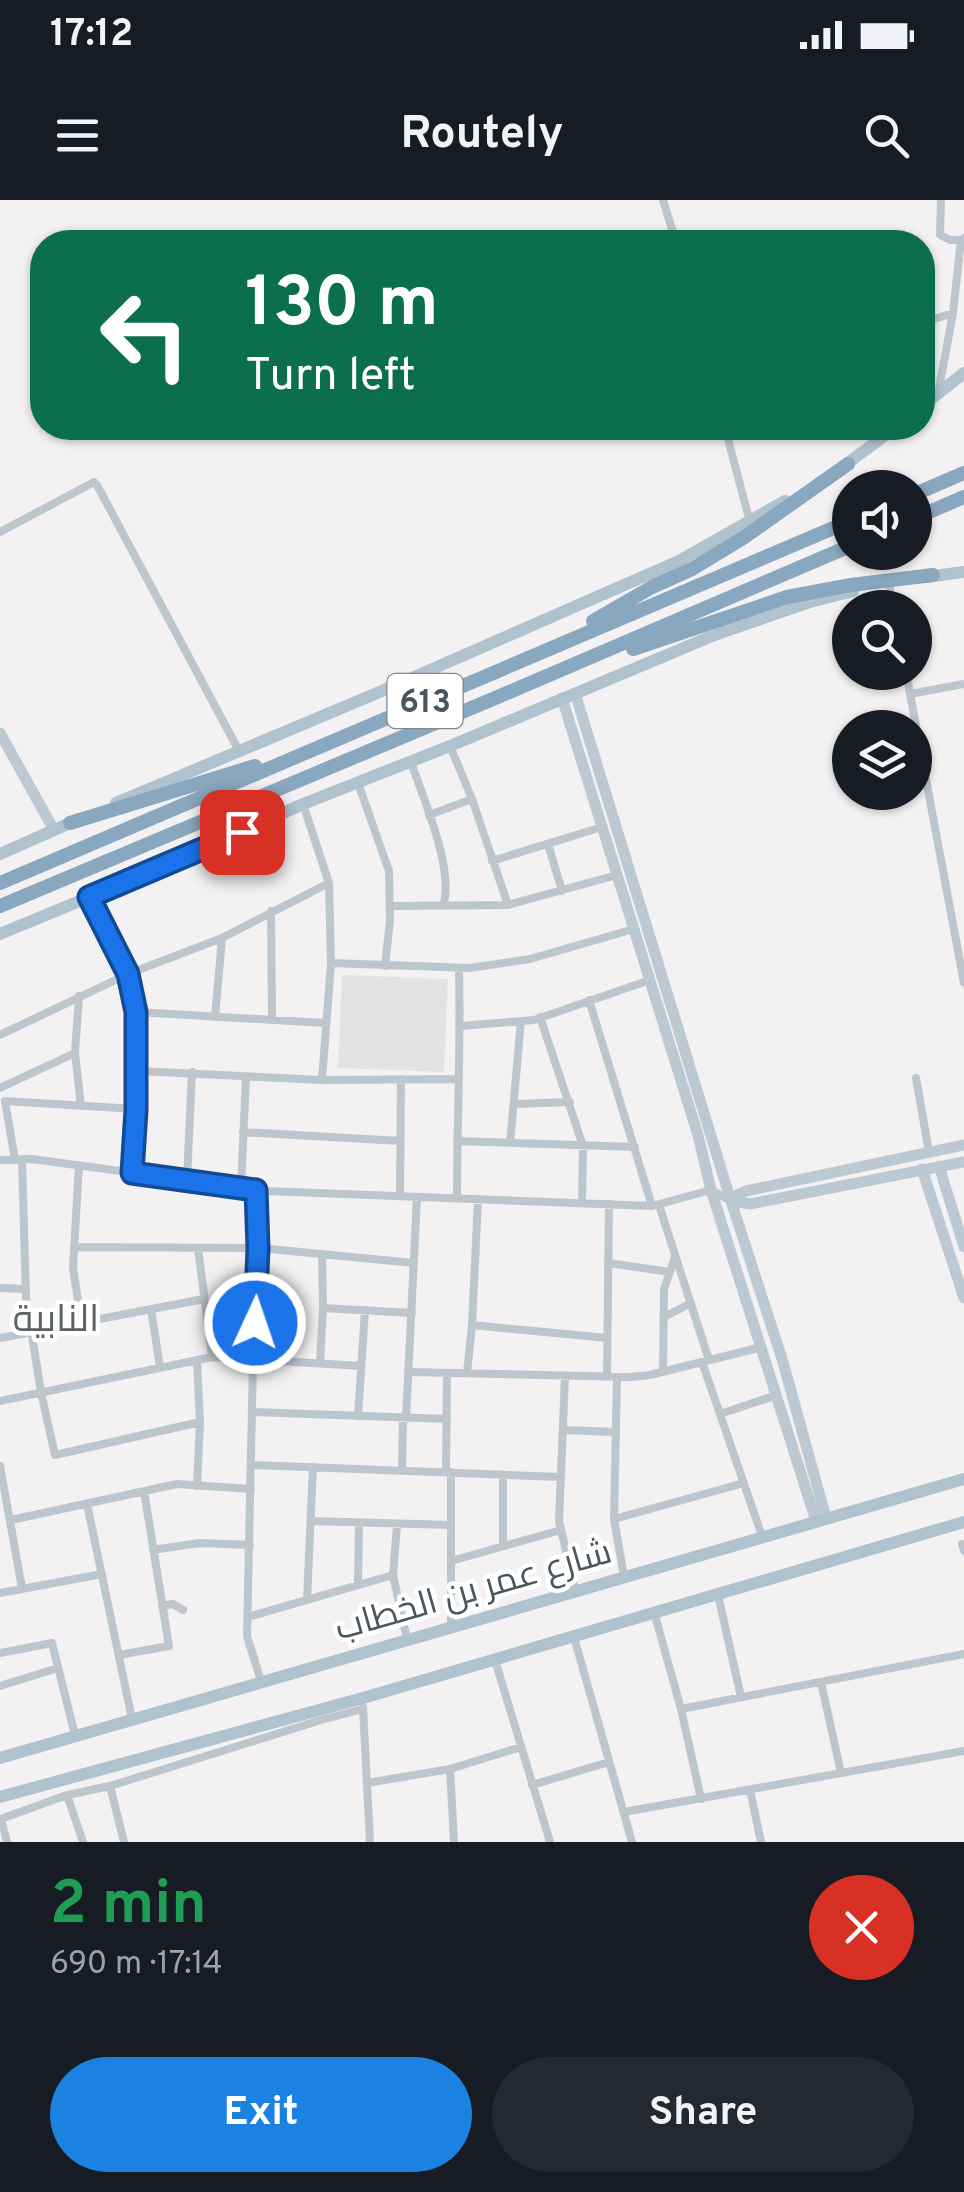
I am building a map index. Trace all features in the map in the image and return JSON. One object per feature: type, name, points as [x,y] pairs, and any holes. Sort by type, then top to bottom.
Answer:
[{"type":"highway","points":[[535,654],[692,569],[848,464]]},
{"type":"highway","points":[[932,487],[964,473]]},
{"type":"highway","points":[[932,511],[964,497]]},
{"type":"highway","name":"613","points":[[0,883],[832,529]]},
{"type":"highway","name":"613","points":[[0,908],[832,554]]},
{"type":"highway","points":[[500,696],[787,597],[934,575]]},
{"type":"highway","points":[[70,823],[327,744]]},
{"type":"main road","points":[[935,396],[964,373]]},
{"type":"main road","name":"613","points":[[0,854],[679,561],[848,464],[879,440]]},
{"type":"main road","points":[[0,934],[717,634],[810,602],[964,572]]},
{"type":"main road","name":"شارع عمر بن الخطاب","points":[[0,1758],[964,1479]]},
{"type":"main road","name":"شارع عمر بن الخطاب","points":[[0,1797],[363,1704],[494,1660],[964,1522]]},
{"type":"street","points":[[663,200],[672,230]]},
{"type":"street","points":[[938,394],[962,239],[950,240],[940,235],[941,200]]},
{"type":"street","points":[[935,319],[953,313]]},
{"type":"street","points":[[728,440],[750,522]]},
{"type":"street","points":[[0,532],[94,482],[239,751]]},
{"type":"street","points":[[889,584],[890,590]]},
{"type":"street","points":[[910,694],[964,684]]},
{"type":"street","points":[[909,690],[964,983]]},
{"type":"street","points":[[568,695],[783,1362],[821,1520]]},
{"type":"street","points":[[0,734],[54,830]]},
{"type":"street","points":[[450,746],[508,906]]},
{"type":"street","points":[[410,762],[438,840],[448,893],[444,906]]},
{"type":"street","points":[[358,782],[389,870],[384,966]]},
{"type":"street","points":[[600,798],[602,827],[698,1135],[711,1190],[821,1520]]},
{"type":"street","points":[[429,815],[472,799]]},
{"type":"street","points":[[303,804],[329,883],[331,962],[322,1080]]},
{"type":"street","points":[[492,862],[602,827]]},
{"type":"street","points":[[548,844],[562,891]]},
{"type":"street","points":[[390,906],[508,906],[617,876]]},
{"type":"street","points":[[0,1034],[128,974],[222,938],[329,883]]},
{"type":"street","points":[[89,897],[128,974],[136,1012],[132,1173]]},
{"type":"street","points":[[272,911],[272,1020]]},
{"type":"street","points":[[951,916],[964,913]]},
{"type":"street","points":[[331,962],[459,968],[530,959],[634,929]]},
{"type":"street","points":[[215,1017],[222,938]]},
{"type":"street","points":[[457,1198],[459,968]]},
{"type":"street","points":[[460,1026],[540,1018],[650,980]]},
{"type":"street","points":[[79,996],[75,1053],[80,1106]]},
{"type":"street","points":[[589,1000],[635,1148],[676,1256],[720,1414],[762,1536]]},
{"type":"street","points":[[136,1012],[326,1023]]},
{"type":"street","points":[[540,1018],[583,1146],[582,1203]]},
{"type":"street","points":[[510,1143],[521,1020]]},
{"type":"street","points":[[2,1094],[75,1053]]},
{"type":"street","points":[[137,1071],[322,1080],[458,1079]]},
{"type":"street","points":[[188,1180],[192,1072]]},
{"type":"street","points":[[241,1188],[246,1078]]},
{"type":"street","points":[[916,1078],[928,1152]]},
{"type":"street","points":[[400,1080],[400,1196]]},
{"type":"street","points":[[2,1094],[136,1110]]},
{"type":"street","points":[[2,1094],[19,1160],[26,1290],[55,1454],[200,1422]]},
{"type":"street","points":[[514,1104],[570,1102]]},
{"type":"street","points":[[243,1132],[400,1142]]},
{"type":"street","points":[[457,1140],[635,1148]]},
{"type":"street","points":[[731,1202],[746,1191],[964,1145]]},
{"type":"street","points":[[0,1160],[79,1165],[256,1190],[655,1205],[711,1190],[731,1202],[750,1204],[964,1162]]},
{"type":"street","points":[[79,1165],[73,1268],[80,1321]]},
{"type":"street","points":[[939,1166],[964,1247]]},
{"type":"street","points":[[922,1170],[964,1298]]},
{"type":"street","points":[[256,1190],[258,1248],[247,1636],[261,1682]]},
{"type":"street","points":[[402,1470],[418,1197]]},
{"type":"street","points":[[467,1374],[478,1199]]},
{"type":"street","points":[[609,1204],[607,1338],[616,1432],[614,1519],[624,1576]]},
{"type":"street","points":[[74,1246],[258,1248],[414,1263]]},
{"type":"street","points":[[198,1248],[212,1357]]},
{"type":"street","points":[[320,1362],[322,1254]]},
{"type":"street","points":[[663,1372],[664,1289],[676,1256]]},
{"type":"street","points":[[608,1263],[670,1272]]},
{"type":"street","points":[[0,1288],[26,1290]]},
{"type":"street","points":[[0,1338],[204,1299]]},
{"type":"street","points":[[664,1317],[690,1303]]},
{"type":"street","points":[[323,1308],[412,1313]]},
{"type":"street","points":[[151,1309],[160,1367]]},
{"type":"street","points":[[358,1416],[365,1310]]},
{"type":"street","points":[[472,1325],[607,1338]]},
{"type":"street","points":[[408,1372],[650,1375],[762,1347]]},
{"type":"street","points":[[0,1401],[212,1357],[361,1366]]},
{"type":"street","points":[[197,1362],[197,1486]]},
{"type":"street","points":[[447,1373],[450,1626]]},
{"type":"street","points":[[565,1376],[559,1521],[575,1590]]},
{"type":"street","points":[[720,1414],[777,1395]]},
{"type":"street","points":[[252,1412],[447,1419]]},
{"type":"street","points":[[563,1430],[616,1432]]},
{"type":"street","points":[[252,1465],[560,1477]]},
{"type":"street","points":[[0,1466],[22,1588]]},
{"type":"street","points":[[307,1600],[313,1467]]},
{"type":"street","points":[[503,1475],[503,1546]]},
{"type":"street","points":[[614,1519],[744,1483]]},
{"type":"street","points":[[11,1520],[177,1484],[251,1489]]},
{"type":"street","points":[[118,1655],[169,1646],[144,1492]]},
{"type":"street","points":[[87,1504],[132,1719]]},
{"type":"street","points":[[311,1522],[451,1525]]},
{"type":"street","points":[[358,1522],[358,1586]]},
{"type":"street","points":[[398,1524],[394,1575],[407,1639]]},
{"type":"street","points":[[451,1561],[561,1530]]},
{"type":"street","points":[[154,1550],[198,1543],[250,1545]]},
{"type":"street","points":[[0,1592],[102,1574]]},
{"type":"street","points":[[248,1617],[394,1575]]},
{"type":"street","points":[[718,1595],[742,1697]]},
{"type":"street","points":[[162,1606],[173,1604],[183,1610]]},
{"type":"street","points":[[654,1612],[701,1799]]},
{"type":"street","points":[[574,1638],[632,1842]]},
{"type":"street","points":[[0,1653],[52,1643],[75,1736]]},
{"type":"street","points":[[681,1708],[964,1654]]},
{"type":"street","points":[[494,1660],[550,1842]]},
{"type":"street","points":[[0,1686],[58,1668]]},
{"type":"street","points":[[821,1682],[841,1773]]},
{"type":"street","points":[[7,1842],[0,1819],[363,1704],[370,1842]]},
{"type":"street","points":[[367,1783],[450,1769],[521,1747]]},
{"type":"street","points":[[624,1812],[964,1750]]},
{"type":"street","points":[[532,1785],[610,1762]]},
{"type":"street","points":[[450,1769],[454,1842]]},
{"type":"street","points":[[110,1786],[124,1842]]},
{"type":"street","points":[[750,1790],[761,1842]]},
{"type":"street","points":[[68,1795],[82,1842]]},
{"type":"shaded area","points":[[342,975],[448,979],[444,1072],[338,1068]]},
{"type":"district","name":"النابية","points":[[56,1318]]},
{"type":"route","points":[[242,832],[89,897],[128,974],[136,1012],[132,1173],[256,1190],[255,1323]]}]
